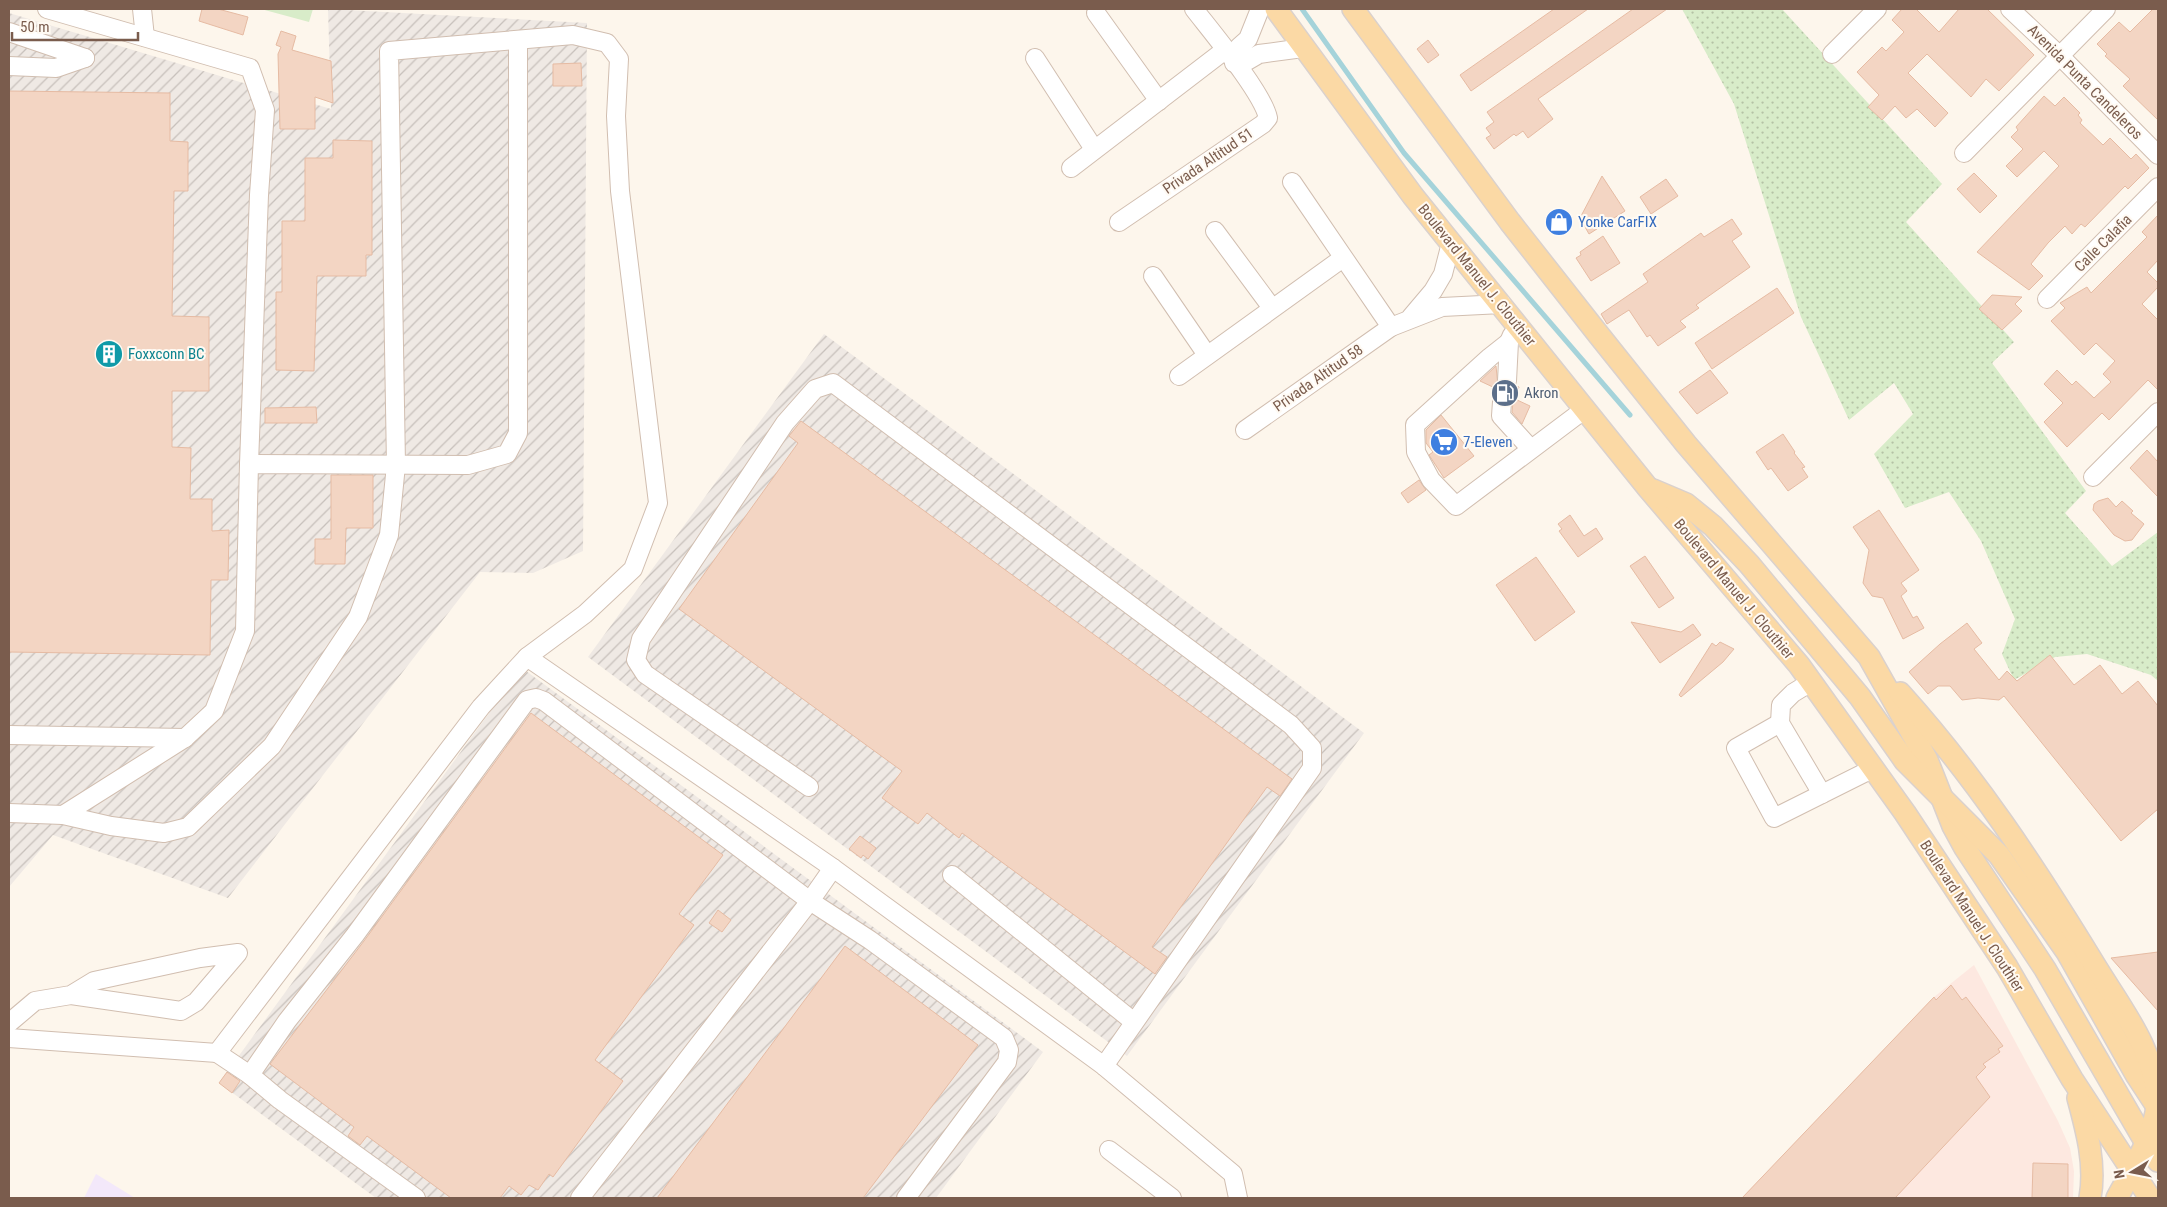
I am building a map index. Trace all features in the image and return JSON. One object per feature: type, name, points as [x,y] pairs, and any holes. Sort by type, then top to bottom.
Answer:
[{"type":"main road","name":"Boulevard Manuel J. Clouthier","points":[[1276,9],[1407,188],[1502,304],[1513,333],[1585,409],[1648,488],[1799,665],[1874,768],[2007,967],[2072,1079],[2150,1198]]},
{"type":"main road","name":"Boulevard Manuel J. Clouthier","points":[[1357,10],[1510,222],[1598,334],[1686,444],[1869,657],[1913,733],[1944,799],[1953,826],[1965,848],[2045,969],[2158,1161]]},
{"type":"main road","points":[[1648,488],[1686,504],[1713,526],[1749,564],[1860,697],[1905,761],[1999,855],[2067,952],[2137,1076],[2158,1107]]},
{"type":"main road","points":[[1869,657],[1946,746],[2047,887],[2155,1068],[2158,1107],[2146,1143],[2117,1198]]},
{"type":"main road","points":[[2072,1079],[2089,1144],[2092,1185],[2090,1198]]},
{"type":"main road","points":[[2154,1198],[2158,1193]]},
{"type":"street","points":[[46,9],[250,68],[265,110],[259,195],[245,631],[214,711],[185,738],[63,815]]},
{"type":"street","points":[[142,9],[145,37]]},
{"type":"street","name":"Privada Altitud 51","points":[[1119,222],[1263,124],[1268,118],[1266,109],[1230,56],[1194,9]]},
{"type":"street","points":[[1071,168],[1159,101],[1230,56],[1248,39],[1260,9]]},
{"type":"street","points":[[1832,54],[1877,9]]},
{"type":"street","name":"Avenida Punta Candeleros","points":[[2010,9],[2060,56],[2158,155]]},
{"type":"street","points":[[1964,153],[2106,9]]},
{"type":"street","points":[[1096,13],[1159,101]]},
{"type":"street","points":[[9,32],[84,58],[56,68],[9,66]]},
{"type":"street","points":[[9,813],[63,815],[111,826],[164,833],[188,827],[272,746],[358,617],[389,536],[396,465],[389,51],[573,35],[607,43],[619,59],[616,116],[620,191],[658,504],[633,569],[585,614],[527,657],[481,707],[217,1053]]},
{"type":"street","points":[[249,464],[468,465],[507,454],[518,433],[518,40]]},
{"type":"street","points":[[1230,56],[1247,62],[1258,54],[1303,48]]},
{"type":"street","points":[[1035,58],[1094,149]]},
{"type":"street","points":[[1292,182],[1391,327]]},
{"type":"street","name":"Calle Calafia","points":[[2047,299],[2158,187]]},
{"type":"street","points":[[1215,231],[1272,308]]},
{"type":"street","points":[[1410,320],[1433,291],[1443,274],[1451,243]]},
{"type":"street","points":[[1180,376],[1343,258]]},
{"type":"street","points":[[1153,276],[1207,355]]},
{"type":"street","name":"Privada Altitud 58","points":[[1246,430],[1391,327],[1442,306],[1502,304]]},
{"type":"street","points":[[1507,381],[1513,333]]},
{"type":"street","points":[[1513,333],[1415,425],[1416,452],[1431,480],[1456,506],[1530,448],[1585,409]]},
{"type":"street","points":[[809,787],[645,674],[636,660],[641,639],[785,423],[815,389],[832,383],[844,390],[1291,725],[1312,748],[1312,768],[1104,1066]]},
{"type":"street","points":[[1502,402],[1501,416],[1530,448]]},
{"type":"street","points":[[2093,477],[2158,412]]},
{"type":"street","points":[[527,657],[833,868],[1104,1066],[1233,1174],[1238,1198]]},
{"type":"street","points":[[1811,682],[1794,693],[1781,705],[1780,722],[1822,794]]},
{"type":"street","points":[[250,1075],[287,1020],[356,935],[527,700],[536,698],[544,701],[810,901],[870,940],[1004,1038],[1010,1050],[1008,1062],[906,1198]]},
{"type":"street","points":[[1780,722],[1736,748],[1774,818],[1874,768]]},
{"type":"street","points":[[9,735],[185,738]]},
{"type":"street","points":[[580,1198],[810,901],[833,868]]},
{"type":"street","points":[[952,875],[1134,1022]]},
{"type":"street","points":[[9,1023],[35,1001],[71,995],[180,1011],[196,1002],[238,953],[200,958],[94,981],[71,995]]},
{"type":"street","points":[[9,1038],[217,1053],[250,1075],[280,1100],[416,1198]]},
{"type":"street","points":[[1109,1150],[1172,1198]]},
{"type":"shaded area","points":[[328,9],[587,23],[583,551],[533,573],[480,572],[228,898],[53,835],[9,887],[9,13],[331,109]]},
{"type":"shaded area","points":[[824,334],[1364,733],[1127,1056],[588,657]]},
{"type":"shaded area","points":[[522,668],[1043,1052],[936,1198],[376,1198],[219,1083]]},
{"type":"shaded area","points":[[1974,965],[2058,1121],[2070,1148],[2074,1171],[2073,1198],[1742,1198],[1934,997]]},
{"type":"shaded area","points":[[96,1174],[135,1198],[84,1198]]},
{"type":"green space","points":[[261,9],[313,9],[309,22]]},
{"type":"green space","points":[[1682,9],[1782,9],[1942,184],[1906,222],[2014,342],[1992,363],[2086,491],[2065,513],[2112,566],[2158,532],[2158,681],[2151,675],[2087,654],[2055,657],[2014,680],[2002,654],[2015,619],[1981,541],[1949,492],[1905,508],[1874,454],[1913,414],[1894,383],[1849,420],[1801,317],[1734,104]]},
{"type":"building","points":[[202,9],[218,9],[248,17],[243,35],[199,21]]},
{"type":"building","points":[[1554,9],[1588,9],[1471,91],[1460,75]]},
{"type":"building","points":[[1633,9],[1667,9],[1538,99],[1553,119],[1528,138],[1523,131],[1516,136],[1514,134],[1494,149],[1486,138],[1491,135],[1486,128],[1494,122],[1487,112]]},
{"type":"building","points":[[1902,9],[1916,9],[1939,32],[1959,9],[1987,9],[2034,55],[1999,91],[1986,79],[1971,97],[1927,54],[1908,73],[1948,113],[1935,127],[1917,109],[1906,118],[1895,106],[1882,120],[1868,107],[1879,95],[1857,72],[1882,47],[1886,51],[1904,32],[1892,20]]},
{"type":"building","points":[[2153,9],[2158,9],[2158,120],[2123,86],[2130,79],[2105,56],[2107,54],[2097,44],[2119,22],[2130,32]]},
{"type":"building","points":[[281,31],[296,36],[292,50],[331,61],[333,103],[315,97],[315,129],[280,129],[278,54],[281,47],[276,45]]},
{"type":"building","points":[[1428,40],[1439,55],[1428,63],[1417,49]]},
{"type":"building","points":[[581,63],[582,86],[553,86],[553,64]]},
{"type":"building","name":"Foxxconn BC","points":[[9,91],[170,93],[170,141],[188,142],[188,191],[174,191],[172,316],[209,317],[209,391],[172,391],[172,447],[191,448],[190,499],[212,499],[212,531],[229,530],[228,580],[211,580],[210,655],[9,652]]},
{"type":"building","points":[[2044,96],[2055,106],[2064,97],[2080,113],[2078,115],[2082,120],[2080,123],[2103,145],[2110,138],[2131,159],[2136,154],[2149,168],[2128,189],[2125,186],[2085,227],[2081,224],[2072,234],[2065,226],[2048,243],[2031,264],[2043,276],[2029,290],[1977,252],[2059,166],[2044,151],[2017,177],[2006,166],[2023,149],[2011,137],[2018,130],[2016,127]]},
{"type":"building","points":[[333,140],[372,141],[372,255],[366,255],[366,276],[317,276],[314,371],[276,370],[276,292],[282,292],[282,221],[305,221],[305,158],[333,158]]},
{"type":"building","points":[[1974,173],[1997,196],[1980,213],[1957,189]]},
{"type":"building","points":[[1602,176],[1625,211],[1589,234],[1580,218]]},
{"type":"building","points":[[1666,179],[1678,196],[1651,214],[1640,197]]},
{"type":"building","points":[[2158,215],[2158,260],[2147,272],[2158,283],[2158,287],[2142,304],[2158,320],[2158,390],[2148,380],[2109,420],[2102,413],[2067,447],[2044,422],[2063,403],[2044,384],[2057,370],[2072,385],[2076,381],[2094,398],[2111,382],[2103,374],[2115,361],[2096,343],[2084,355],[2051,321],[2065,308],[2060,303],[2087,287],[2091,293],[2147,237],[2142,232]]},
{"type":"building","points":[[1732,219],[1742,234],[1732,241],[1750,267],[1696,305],[1699,308],[1680,321],[1686,327],[1658,346],[1650,335],[1647,337],[1629,310],[1607,324],[1601,314],[1648,282],[1643,274],[1701,233],[1704,237]]},
{"type":"building","points":[[1603,236],[1620,263],[1591,281],[1576,258],[1581,255],[1580,252]]},
{"type":"building","points":[[1777,288],[1794,313],[1712,369],[1695,343]]},
{"type":"building","points":[[1992,295],[2022,297],[2015,304],[2022,311],[2002,330],[1979,309]]},
{"type":"building","points":[[1496,366],[1498,386],[1507,392],[1516,386],[1519,387],[1515,399],[1530,406],[1522,424],[1512,412],[1513,402],[1508,394],[1498,392],[1493,398],[1495,388],[1480,381]]},
{"type":"building","points":[[1710,370],[1728,393],[1697,414],[1679,392]]},
{"type":"building","points":[[316,407],[317,423],[265,423],[265,408]]},
{"type":"building","name":"7-Eleven","points":[[1441,415],[1474,456],[1444,478],[1429,455],[1433,452],[1426,443],[1426,430]]},
{"type":"building","points":[[801,421],[1292,779],[1280,796],[1267,787],[1152,947],[1167,957],[1155,974],[962,833],[959,838],[927,813],[918,824],[882,798],[902,771],[679,609],[798,443],[789,436]]},
{"type":"building","points":[[1783,434],[1805,467],[1802,468],[1808,477],[1788,491],[1771,468],[1768,470],[1756,452]]},
{"type":"building","points":[[2147,450],[2158,462],[2158,497],[2130,468]]},
{"type":"building","points":[[331,475],[373,475],[373,528],[346,528],[345,564],[315,564],[315,539],[331,539]]},
{"type":"building","points":[[1419,480],[1426,490],[1408,503],[1401,493]]},
{"type":"building","points":[[2108,498],[2116,507],[2122,501],[2133,511],[2131,513],[2144,524],[2132,540],[2125,541],[2114,535],[2093,510],[2094,504]]},
{"type":"building","points":[[1879,510],[1919,570],[1901,583],[1907,591],[1901,596],[1913,618],[1917,616],[1924,628],[1903,639],[1883,598],[1872,596],[1863,583],[1869,550],[1853,527]]},
{"type":"building","points":[[1570,515],[1584,536],[1596,528],[1603,539],[1578,557],[1559,531],[1562,529],[1558,524]]},
{"type":"building","points":[[1645,556],[1674,598],[1659,608],[1630,566]]},
{"type":"building","points":[[1536,557],[1575,612],[1535,641],[1496,585]]},
{"type":"building","points":[[1631,622],[1681,632],[1693,624],[1701,635],[1660,663]]},
{"type":"building","points":[[1967,623],[1982,643],[1974,649],[1999,680],[2007,671],[2017,681],[2050,655],[2074,685],[2100,665],[2122,694],[2138,681],[2158,706],[2158,809],[2121,841],[2004,696],[1999,700],[1978,698],[1962,700],[1950,686],[1938,686],[1928,694],[1909,672]]},
{"type":"building","points":[[1720,642],[1734,649],[1723,662],[1681,697],[1679,695],[1712,643],[1716,646]]},
{"type":"building","points":[[531,713],[723,855],[679,914],[694,925],[595,1060],[623,1081],[553,1177],[549,1174],[538,1190],[529,1185],[521,1195],[509,1186],[500,1198],[451,1198],[367,1136],[360,1145],[348,1136],[354,1127],[270,1064],[364,941]]},
{"type":"building","points":[[860,836],[876,848],[868,859],[863,855],[861,858],[849,849]]},
{"type":"building","points":[[718,910],[731,920],[722,932],[709,923]]},
{"type":"building","points":[[845,946],[978,1045],[863,1198],[657,1198]]},
{"type":"building","points":[[2158,952],[2158,1011],[2111,958]]},
{"type":"building","points":[[1951,985],[1962,1000],[1966,997],[2003,1046],[1998,1049],[2000,1052],[1983,1064],[1986,1067],[1976,1077],[1990,1097],[1895,1198],[1742,1198],[1934,997],[1936,1000]]},
{"type":"building","points":[[227,1072],[240,1081],[232,1093],[219,1083]]},
{"type":"building","points":[[2033,1163],[2068,1164],[2068,1198],[2032,1198]]},
{"type":"waterway","points":[[1302,9],[1404,153],[1630,415]]},
{"type":"place","name":"Yonke CarFIX","points":[[1559,222]]},
{"type":"place","name":"Foxxconn BC","points":[[109,354]]},
{"type":"place","name":"Akron","points":[[1505,393]]},
{"type":"place","name":"7-Eleven","points":[[1444,442]]}]
